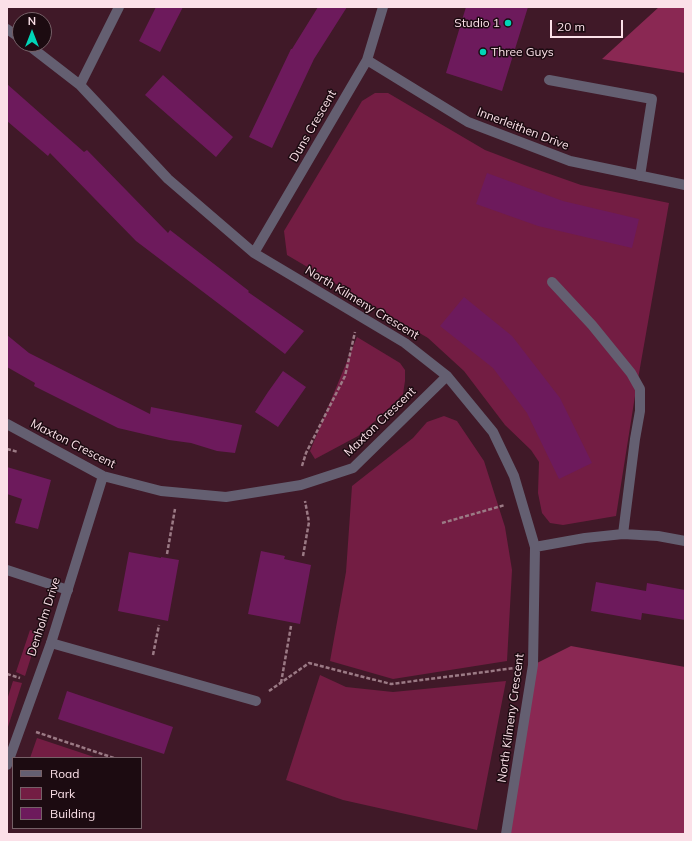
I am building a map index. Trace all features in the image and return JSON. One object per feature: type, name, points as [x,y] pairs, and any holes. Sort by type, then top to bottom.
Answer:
[{"type":"street","points":[[80,85],[119,7]]},
{"type":"street","name":"Duns Crescent","points":[[254,253],[367,60],[383,7]]},
{"type":"street","name":"North Kilmeny Crescent","points":[[37,52],[80,85],[168,179],[254,253],[406,343],[447,376],[493,432],[514,476],[535,547],[534,665],[506,834]]},
{"type":"street","name":"Innerleithen Drive","points":[[367,60],[468,122],[570,162],[685,185]]},
{"type":"street","points":[[549,80],[652,99],[640,176]]},
{"type":"street","points":[[552,282],[592,325],[631,373],[640,389],[640,412],[635,439],[623,534]]},
{"type":"street","name":"Maxton Crescent","points":[[7,424],[103,476],[161,491],[226,497],[298,485],[353,468],[447,376]]},
{"type":"street","name":"Denholm Drive","points":[[7,766],[51,643],[103,476]]},
{"type":"street","points":[[535,547],[585,538],[623,534],[658,536],[685,541]]},
{"type":"street","points":[[7,570],[68,590]]},
{"type":"street","points":[[51,643],[256,701]]},
{"type":"path","points":[[303,556],[309,522],[298,485],[306,453],[345,376],[359,315]]},
{"type":"path","points":[[167,554],[178,493]]},
{"type":"path","points":[[442,523],[521,500]]},
{"type":"path","points":[[149,671],[159,625]]},
{"type":"path","points":[[281,683],[291,626]]},
{"type":"path","points":[[256,701],[309,663],[390,684],[534,665]]},
{"type":"path","points":[[20,727],[111,757]]},
{"type":"green space","points":[[375,93],[388,93],[485,150],[527,166],[581,185],[669,203],[635,396],[616,516],[563,525],[550,523],[542,513],[538,493],[539,462],[531,450],[505,425],[464,371],[428,338],[287,255],[284,231],[362,101]]},
{"type":"green space","points":[[357,337],[400,363],[405,370],[403,394],[358,436],[315,459],[310,451]]},
{"type":"green space","points":[[444,416],[457,421],[484,461],[505,527],[512,570],[507,661],[393,679],[330,661],[346,572],[352,486],[413,438],[427,422]]},
{"type":"green space","points":[[30,630],[39,632],[25,676],[16,672]]},
{"type":"green space","points":[[320,675],[346,687],[393,692],[506,681],[477,830],[343,800],[286,780]]},
{"type":"green space","points":[[13,681],[22,683],[7,730],[7,700]]},
{"type":"green space","points":[[37,738],[94,757],[30,757]]},
{"type":"shaded area","points":[[659,7],[685,7],[685,73],[602,59]]},
{"type":"shaded area","points":[[571,646],[685,667],[685,834],[506,834],[533,665]]},
{"type":"building","points":[[156,7],[183,7],[160,52],[139,41]]},
{"type":"building","points":[[318,7],[347,7],[314,59],[272,148],[249,137],[291,49]]},
{"type":"building","name":"Three Guys","points":[[466,7],[528,7],[502,91],[446,73]]},
{"type":"building","points":[[163,75],[233,137],[216,157],[145,95]]},
{"type":"building","points":[[7,84],[84,152],[87,150],[168,233],[170,230],[249,291],[248,292],[304,331],[285,354],[136,241],[50,153],[48,156],[7,121]]},
{"type":"building","points":[[487,173],[563,201],[639,219],[632,248],[538,226],[476,204]]},
{"type":"building","points":[[464,297],[512,336],[560,398],[592,463],[559,479],[527,413],[493,368],[440,326]]},
{"type":"building","points":[[7,335],[29,353],[150,414],[151,407],[242,425],[235,453],[217,451],[191,443],[169,440],[118,428],[34,386],[35,383],[7,367]]},
{"type":"building","points":[[283,371],[306,387],[278,427],[255,412]]},
{"type":"building","points":[[7,467],[51,480],[38,529],[15,523],[22,499],[7,494]]},
{"type":"building","points":[[261,551],[285,556],[284,559],[311,565],[300,624],[248,614]]},
{"type":"building","points":[[129,552],[179,560],[168,621],[118,611]]},
{"type":"building","points":[[596,582],[646,591],[647,583],[685,590],[685,620],[642,613],[641,620],[591,611]]},
{"type":"building","points":[[67,691],[173,727],[164,754],[58,719]]},
{"type":"place","name":"Studio 1","points":[[508,23]]},
{"type":"place","name":"Three Guys","points":[[483,52]]}]
